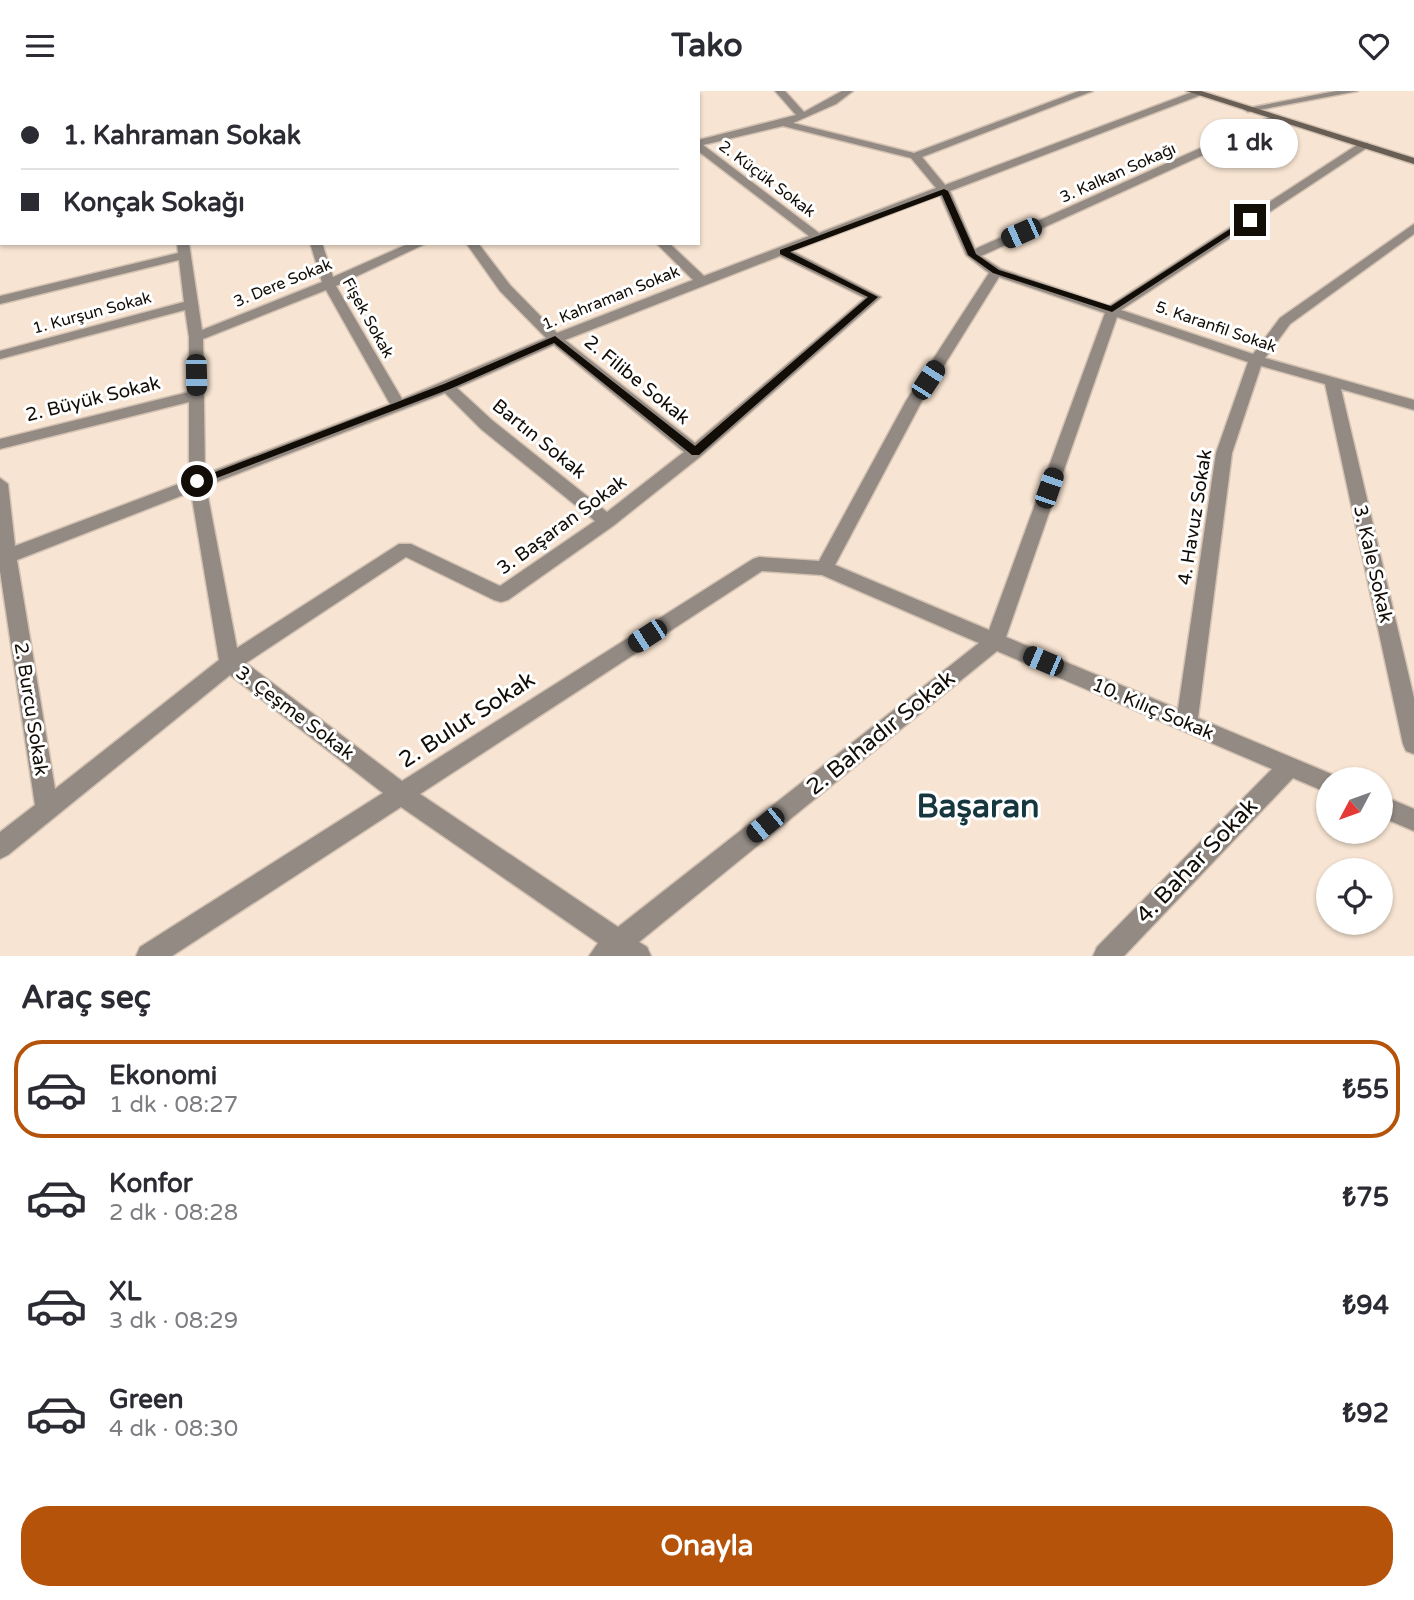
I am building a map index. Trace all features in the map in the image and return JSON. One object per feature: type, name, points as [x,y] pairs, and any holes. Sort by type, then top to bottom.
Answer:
[{"type":"main road","points":[[1195,92],[1414,161]]},
{"type":"street","points":[[780,91],[802,115]]},
{"type":"street","points":[[700,144],[783,123],[839,99],[848,91]]},
{"type":"street","points":[[783,123],[915,156],[1088,91]]},
{"type":"street","points":[[1248,109],[1317,93],[1353,91]]},
{"type":"street","name":"1. Kahraman Sokak","points":[[3,558],[197,481],[447,387],[555,339],[702,281],[944,191],[1195,92]]},
{"type":"street","name":"3. Kalkan Sokağı","points":[[972,255],[1276,118]]},
{"type":"street","points":[[995,641],[1112,309],[1364,145]]},
{"type":"street","name":"2. Küçük Sokak","points":[[700,147],[817,237]]},
{"type":"street","points":[[915,156],[944,191],[972,255]]},
{"type":"street","name":"4. Havuz Sokak","points":[[1187,723],[1224,453],[1256,360],[1285,321],[1414,228]]},
{"type":"street","name":"Fişek Sokak","points":[[317,245],[328,284],[398,405]]},
{"type":"street","name":"3. Dere Sokak","points":[[195,337],[416,245]]},
{"type":"street","name":"2. Filibe Sokak","points":[[473,245],[505,288],[555,339],[695,452]]},
{"type":"street","points":[[664,245],[702,281]]},
{"type":"street","points":[[0,300],[184,249]]},
{"type":"street","name":"3. Çeşme Sokak","points":[[184,249],[195,337],[197,481],[230,663],[401,794],[611,949],[638,956]]},
{"type":"street","name":"3. Başaran Sokak","points":[[0,847],[230,663],[405,549],[501,595],[607,521],[695,452],[874,297],[783,252]]},
{"type":"street","name":"5. Karanfil Sokak","points":[[972,255],[996,272],[1112,309],[1256,360],[1332,384],[1414,405]]},
{"type":"street","points":[[824,568],[914,401],[996,272]]},
{"type":"street","name":"1. Kurşun Sokak","points":[[0,355],[192,305]]},
{"type":"street","name":"3. Kale Sokak","points":[[1332,384],[1414,744]]},
{"type":"street","name":"Bartın Sokak","points":[[447,387],[487,425],[607,521]]},
{"type":"street","name":"2. Büyük Sokak","points":[[0,444],[196,394]]},
{"type":"street","name":"2. Burcu Sokak","points":[[0,484],[3,558],[47,809]]},
{"type":"street","name":"2. Bulut Sokak","points":[[149,956],[759,564],[824,568]]},
{"type":"street","name":"10. Kılıç Sokak","points":[[824,568],[1316,778]]},
{"type":"street","name":"2. Bahadır Sokak","points":[[611,949],[995,641]]},
{"type":"street","name":"4. Bahar Sokak","points":[[1105,956],[1289,767]]},
{"type":"street","points":[[1393,811],[1414,820]]},
{"type":"district","name":"Başaran","points":[[978,807]]},
{"type":"route","points":[[197,481],[447,387],[555,339],[695,452],[874,297],[783,252],[944,191],[972,255],[996,272],[1112,309],[1250,220]]}]
